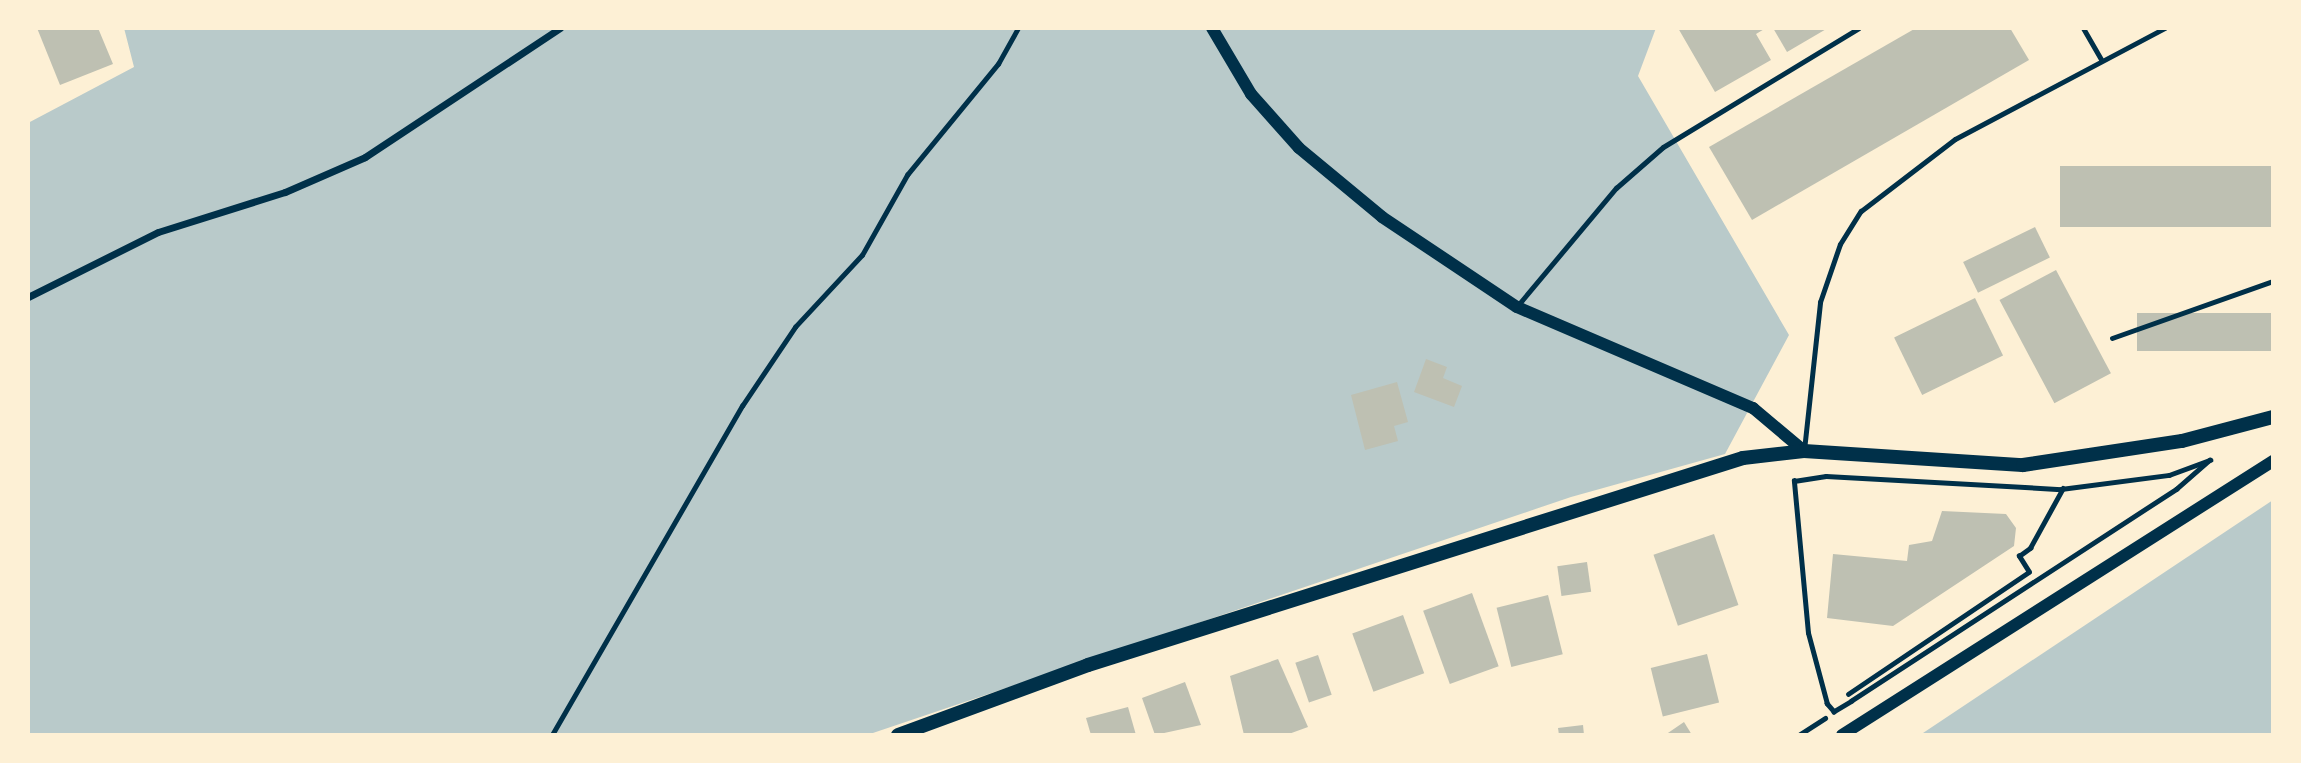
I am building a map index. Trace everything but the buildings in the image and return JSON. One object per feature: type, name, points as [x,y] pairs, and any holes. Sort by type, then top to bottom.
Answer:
[{"type":"main road","points":[[898,735],[1088,665],[1653,483],[1752,456],[1804,451],[2023,465],[2144,449],[2273,417]]},
{"type":"street","points":[[28,297],[158,232],[285,192],[365,156],[560,28]]},
{"type":"street","points":[[1212,28],[1251,94],[1299,148],[1382,217],[1517,307],[1753,408],[1804,451]]},
{"type":"street","points":[[1842,735],[2273,461]]},
{"type":"lane","points":[[1517,307],[1616,188],[1663,147],[1859,28]]},
{"type":"lane","points":[[2083,28],[2101,59]]},
{"type":"lane","points":[[1804,451],[1820,302],[1840,244],[1861,211],[1955,139],[2101,59],[2165,28]]},
{"type":"lane","points":[[2112,338],[2273,281]]},
{"type":"path","points":[[552,735],[742,406],[795,327],[862,256],[907,175],[998,64],[1018,28]]},
{"type":"path","points":[[1799,735],[2196,477],[2210,460],[2169,475],[2063,488],[1826,476],[1794,481],[1808,633],[1834,712]]},
{"type":"path","points":[[1848,694],[2029,572],[2019,556],[2063,488]]},
{"type":"shaded area","points":[[124,28],[1656,28],[1638,76],[1789,335],[1725,454],[1571,497],[867,735],[28,735],[28,123],[134,67]]},
{"type":"shaded area","points":[[2273,500],[2273,735],[1920,735]]}]
